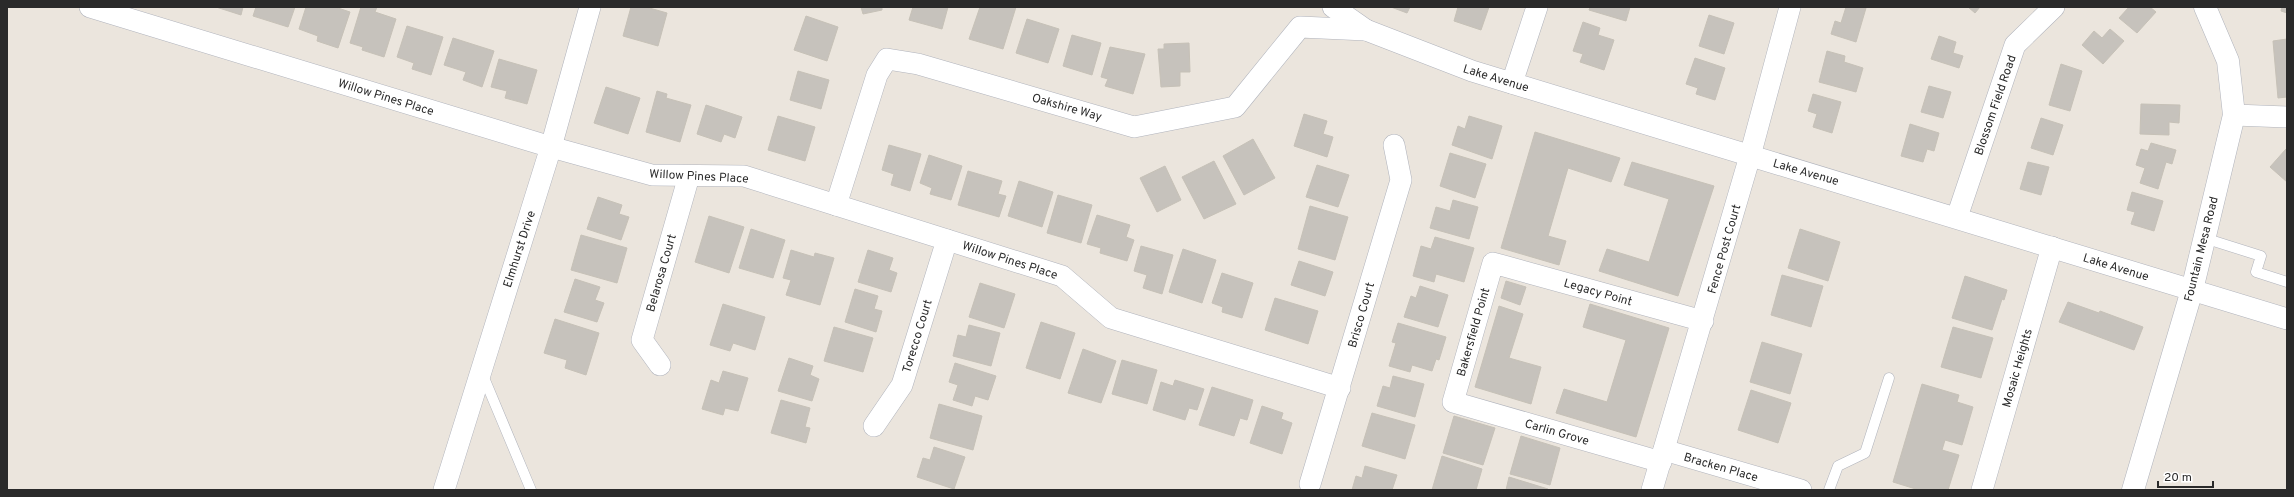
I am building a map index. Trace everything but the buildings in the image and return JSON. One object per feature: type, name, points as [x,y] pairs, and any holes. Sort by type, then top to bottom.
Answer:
[{"type":"main road","name":"Fountain Mesa Road","points":[[2133,490],[2192,290],[2234,115],[2228,61],[2205,7]]},
{"type":"street","name":"Willow Pines Place","points":[[90,7],[551,147],[652,176],[744,176],[1062,276],[1111,318],[1340,388]]},
{"type":"street","name":"Elmhurst Drive","points":[[444,490],[551,147],[590,7]]},
{"type":"street","name":"Lake Avenue","points":[[1333,7],[1366,30],[1472,71],[2287,318]]},
{"type":"street","points":[[1512,83],[1537,7]]},
{"type":"street","name":"Fence Post Court","points":[[1652,490],[1703,321],[1750,156],[1790,7]]},
{"type":"street","name":"Blossom Field Road","points":[[1957,217],[2015,45],[2054,7]]},
{"type":"street","name":"Oakshire Way","points":[[836,205],[877,76],[887,59],[918,64],[1134,127],[1235,107],[1300,28],[1366,30]]},
{"type":"street","points":[[2234,115],[2287,118]]},
{"type":"street","name":"Brisco Court","points":[[1310,484],[1340,388],[1401,180],[1394,145]]},
{"type":"street","name":"Belarosa Court","points":[[660,365],[642,340],[688,176]]},
{"type":"street","name":"Torecco Court","points":[[874,426],[902,385],[948,240]]},
{"type":"street","name":"Mosaic Heights","points":[[1982,490],[2052,246]]},
{"type":"street","name":"Legacy Point","points":[[1493,263],[1703,321]]},
{"type":"street","name":"Bakersfield Point","points":[[1453,402],[1493,263]]},
{"type":"street","name":"Carlin Grove","points":[[1453,402],[1663,456]]},
{"type":"street","name":"Bracken Place","points":[[1663,456],[1801,490]]},
{"type":"lane","points":[[2204,238],[2261,256],[2256,272],[2287,282]]},
{"type":"lane","points":[[481,369],[531,490]]},
{"type":"lane","points":[[1829,490],[1838,466],[1865,453],[1889,378]]}]
